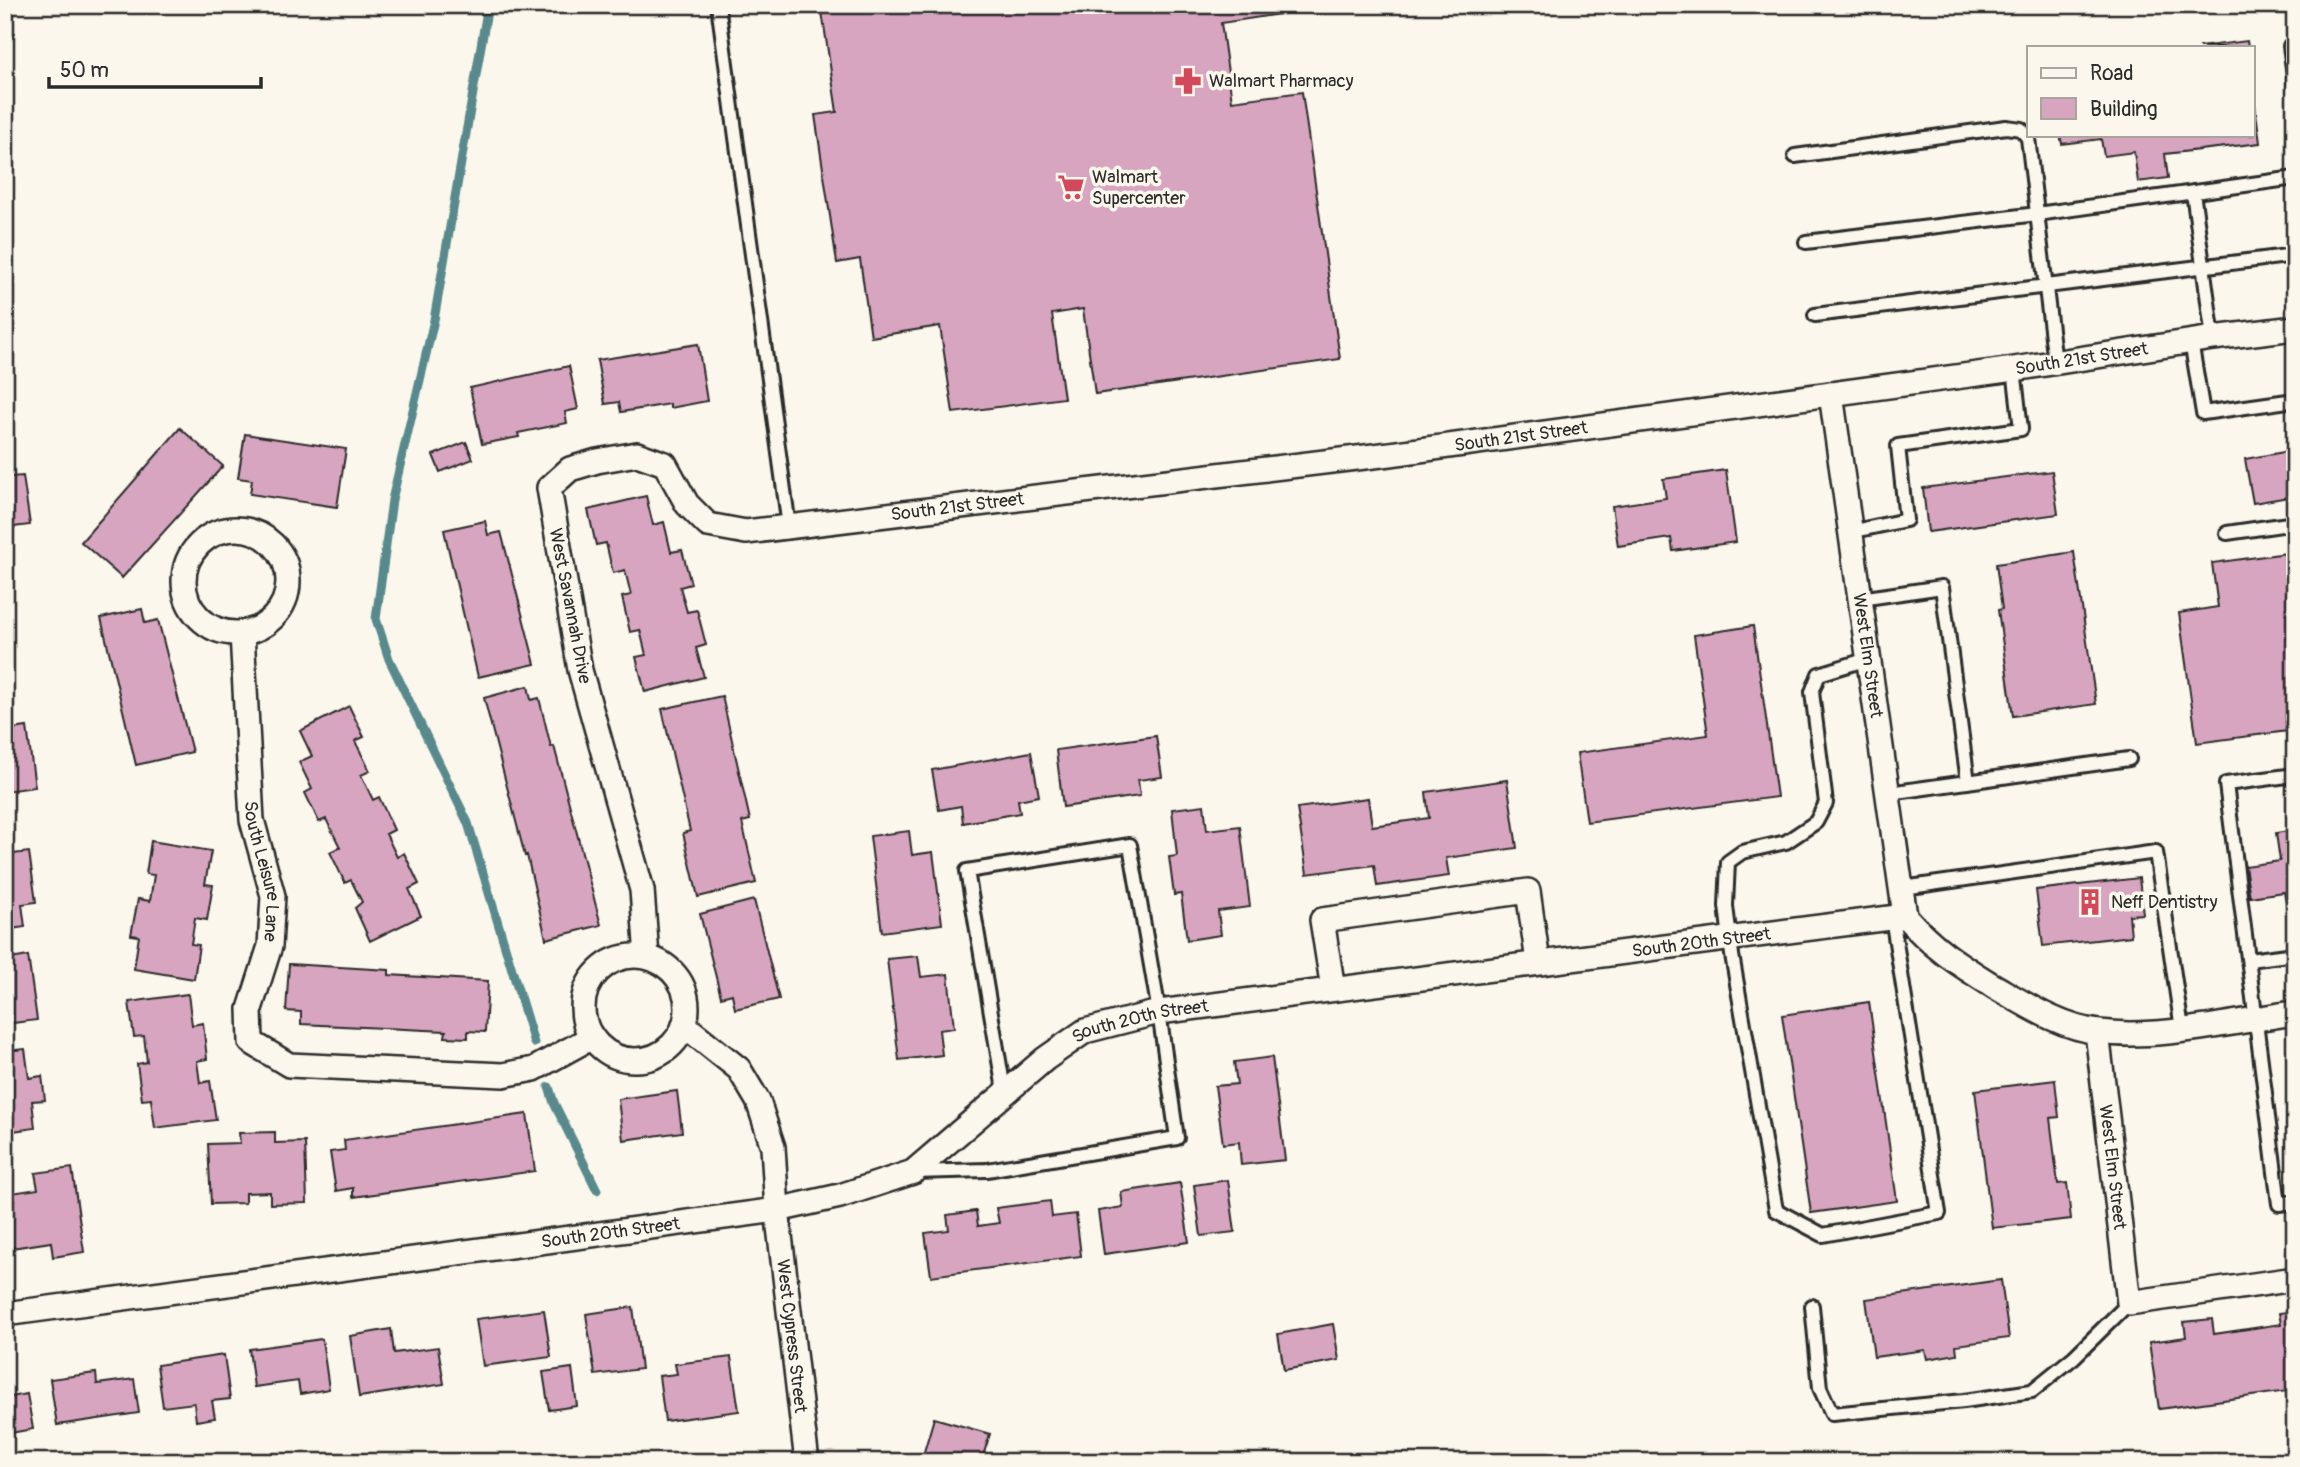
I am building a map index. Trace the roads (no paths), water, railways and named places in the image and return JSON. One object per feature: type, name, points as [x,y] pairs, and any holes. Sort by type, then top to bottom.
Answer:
[{"type":"street","name":"South 21st Street","points":[[746,532],[1390,454],[2295,328]]},
{"type":"street","name":"West Elm Street","points":[[1831,394],[1903,888],[1899,917]]},
{"type":"street","name":"West Savannah Drive","points":[[647,957],[642,890],[580,670],[549,488],[570,469],[637,453],[665,464],[687,504],[708,526],[746,532]]},
{"type":"street","points":[[231,529],[248,530],[263,537],[280,554],[288,577],[287,593],[271,620],[257,629],[242,633],[223,632],[207,625],[194,612],[186,596],[184,578],[188,560],[199,545],[213,534],[231,529]]},
{"type":"street","name":"South Leisure Lane","points":[[242,633],[252,820],[273,896],[270,946],[250,1009],[251,1042],[289,1065],[503,1075],[534,1069],[592,1037]]},
{"type":"street","points":[[1333,989],[1322,920],[1528,891],[1538,962]]},
{"type":"street","points":[[1899,917],[1945,956],[2065,1024],[2098,1032],[2144,1034],[2295,1013]]},
{"type":"street","name":"South 20th Street","points":[[5,1314],[777,1210],[840,1196],[913,1172],[1045,1059],[1085,1031],[1158,1012],[1899,917]]},
{"type":"street","points":[[630,956],[647,957],[663,964],[676,975],[684,991],[687,1008],[684,1025],[676,1040],[665,1051],[650,1058],[634,1060],[618,1057],[604,1049],[592,1037],[585,1021],[583,1003],[588,986],[598,971],[612,961],[630,956]]},
{"type":"street","points":[[684,1025],[739,1069],[758,1101],[773,1147],[777,1210]]},
{"type":"street","name":"West Elm Street","points":[[2098,1032],[2129,1303]]},
{"type":"street","name":"West Cypress Street","points":[[777,1210],[807,1462]]},
{"type":"street","points":[[2129,1303],[2295,1279]]},
{"type":"lane","points":[[718,5],[789,527]]},
{"type":"lane","points":[[2290,46],[2295,83]]},
{"type":"lane","points":[[1795,156],[2006,127],[2021,129],[2028,138],[2055,363]]},
{"type":"lane","points":[[1806,242],[2037,214],[2295,178]]},
{"type":"lane","points":[[2193,192],[2202,267],[2203,413],[2295,400]]},
{"type":"lane","points":[[1815,315],[2295,255]]},
{"type":"lane","points":[[1850,532],[1906,520],[1898,446],[2021,429],[2014,369]]},
{"type":"lane","points":[[2227,533],[2295,523]]},
{"type":"lane","points":[[1860,599],[1942,587],[1968,782]]},
{"type":"lane","points":[[1868,659],[1819,674],[1812,692],[1826,803],[1816,822],[1786,842],[1742,852],[1728,862],[1726,906],[1730,938],[1776,1210],[1823,1235],[1939,1213],[1899,917]]},
{"type":"lane","points":[[1889,793],[2129,759]]},
{"type":"lane","points":[[2295,775],[2226,784],[2279,1204],[2295,1202]]},
{"type":"lane","points":[[913,1172],[987,1170],[1177,1138],[1130,845],[967,871],[1005,1096]]},
{"type":"lane","points":[[1903,888],[2156,852],[2182,1029]]},
{"type":"lane","points":[[2249,960],[2295,954]]},
{"type":"lane","points":[[1812,1306],[1820,1388],[1832,1414],[1964,1401],[2032,1391],[2074,1357],[2129,1303]]},
{"type":"waterway","points":[[488,5],[434,320],[392,500],[376,619],[389,659],[468,823],[534,1043]]},
{"type":"waterway","points":[[549,1087],[554,1103],[597,1190]]},
{"type":"place","name":"Walmart Pharmacy","points":[[1188,81]]},
{"type":"place","name":"Walmart Supercenter","points":[[1071,187]]},
{"type":"place","name":"Neff Dentistry","points":[[2090,902]]}]
